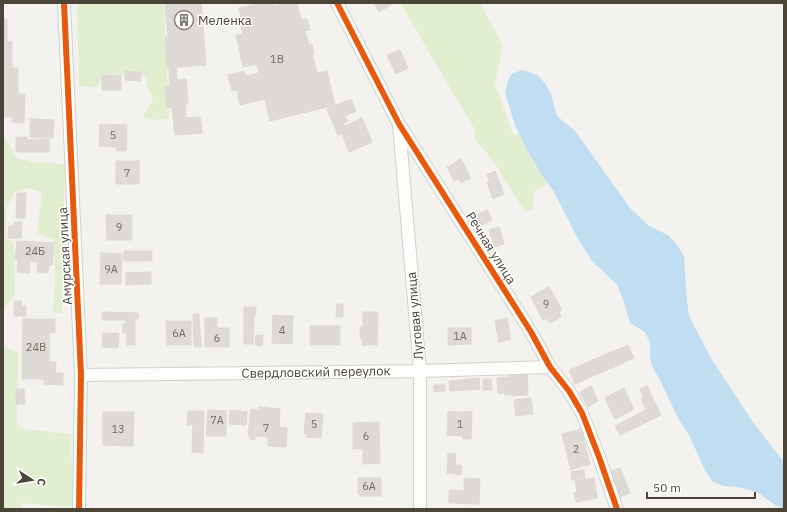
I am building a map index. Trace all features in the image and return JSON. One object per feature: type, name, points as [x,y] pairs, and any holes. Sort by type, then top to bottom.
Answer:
[{"type":"street","name":"Амурская улица","points":[[64,3],[82,375],[79,509]]},
{"type":"street","name":"Речная улица","points":[[337,3],[399,124],[531,332],[550,367],[569,391],[582,413],[617,509]]},
{"type":"street","name":"Луговая улица","points":[[399,124],[420,371],[420,509]]},
{"type":"street","name":"Свердловский переулок","points":[[82,375],[420,371],[550,367]]},
{"type":"green space","points":[[77,3],[164,3],[169,118],[152,120],[143,116],[153,99],[147,87],[147,76],[103,74],[98,87],[79,86]]},
{"type":"green space","points":[[400,3],[480,3],[503,45],[495,83],[513,134],[551,138],[557,176],[534,192],[533,209],[525,212],[492,159],[476,141],[474,128]]},
{"type":"green space","points":[[3,134],[17,158],[33,162],[65,164],[62,314],[53,312],[55,280],[54,240],[37,233],[42,192],[28,188],[15,192],[6,208],[6,238],[14,244],[15,295],[3,309]]},
{"type":"green space","points":[[3,346],[18,352],[17,423],[24,429],[71,434],[73,507],[21,503],[21,509],[3,509]]},
{"type":"water","points":[[522,70],[537,75],[545,83],[551,94],[557,116],[576,132],[630,208],[649,226],[668,235],[684,256],[689,316],[712,360],[755,425],[784,462],[784,509],[775,505],[757,492],[738,487],[724,486],[713,482],[705,470],[689,435],[678,418],[653,368],[650,358],[650,343],[645,332],[630,323],[617,285],[592,261],[577,237],[554,192],[527,150],[515,125],[505,93],[508,80],[512,74]]},
{"type":"building","name":"Меленка","points":[[165,3],[201,3],[206,65],[167,68],[165,37],[168,37]]},
{"type":"building","points":[[261,3],[272,3],[273,6],[287,3],[297,3],[301,20],[307,19],[310,30],[305,31],[309,45],[312,44],[314,53],[312,53],[317,73],[327,71],[335,105],[270,121],[265,99],[240,105],[237,90],[232,91],[228,75],[244,71],[246,76],[259,73],[257,64],[243,67],[236,35],[243,34],[239,18],[241,18],[239,8]]},
{"type":"building","points":[[374,3],[394,3],[379,12]]},
{"type":"building","points":[[3,19],[7,19],[7,41],[12,42],[12,68],[18,68],[18,94],[25,94],[24,123],[12,122],[12,117],[3,117]]},
{"type":"building","points":[[400,50],[408,68],[396,74],[387,55]]},
{"type":"building","points":[[176,67],[177,80],[186,79],[188,104],[185,105],[186,118],[200,117],[202,133],[175,135],[172,107],[167,108],[165,86],[170,86],[169,68]]},
{"type":"building","points":[[125,71],[141,72],[141,81],[125,80]]},
{"type":"building","points":[[102,75],[121,76],[121,90],[102,90]]},
{"type":"building","points":[[351,99],[356,111],[345,116],[348,121],[343,123],[345,126],[362,118],[372,142],[349,152],[342,134],[338,135],[327,109]]},
{"type":"building","points":[[30,119],[54,120],[53,138],[30,137]]},
{"type":"building","points":[[100,124],[127,125],[126,151],[116,151],[117,147],[99,146]]},
{"type":"building","points":[[16,137],[27,137],[27,140],[49,139],[49,152],[16,152]]},
{"type":"building","points":[[461,159],[471,178],[461,183],[458,179],[454,181],[447,167]]},
{"type":"building","points":[[116,161],[139,161],[139,184],[116,184]]},
{"type":"building","points":[[495,171],[504,194],[493,199],[487,182],[490,181],[487,175]]},
{"type":"building","points":[[17,193],[26,193],[25,218],[16,218]]},
{"type":"building","points":[[487,210],[492,220],[476,228],[471,218]]},
{"type":"building","points":[[106,215],[132,215],[132,240],[107,240]]},
{"type":"building","points":[[14,222],[22,222],[21,238],[8,238],[9,226],[14,226]]},
{"type":"building","points":[[499,227],[504,244],[494,247],[489,230]]},
{"type":"building","points":[[17,241],[54,243],[52,265],[49,265],[48,273],[37,272],[38,262],[30,262],[29,273],[17,272],[18,259],[15,259]]},
{"type":"building","points":[[124,251],[152,251],[152,261],[124,261]]},
{"type":"building","points":[[101,253],[122,254],[121,284],[100,284]]},
{"type":"building","points":[[151,272],[151,284],[126,285],[126,273]]},
{"type":"building","points":[[549,287],[562,310],[559,312],[561,317],[550,323],[547,318],[543,320],[531,297]]},
{"type":"building","points":[[14,301],[22,301],[21,306],[26,306],[26,316],[14,316]]},
{"type":"building","points":[[337,304],[343,304],[343,317],[336,317]]},
{"type":"building","points":[[244,307],[256,307],[256,315],[254,315],[253,344],[244,344]]},
{"type":"building","points":[[102,312],[139,313],[138,319],[135,319],[135,345],[127,345],[127,333],[123,333],[123,324],[126,324],[126,320],[102,320]]},
{"type":"building","points":[[363,312],[378,312],[377,345],[362,345],[360,327],[363,327]]},
{"type":"building","points":[[193,314],[199,314],[201,347],[194,347]]},
{"type":"building","points":[[273,315],[293,316],[292,344],[272,343]]},
{"type":"building","points":[[205,318],[217,318],[217,328],[229,328],[229,347],[205,347]]},
{"type":"building","points":[[507,318],[511,339],[499,342],[495,321]]},
{"type":"building","points":[[23,319],[55,319],[55,333],[49,332],[49,362],[56,362],[55,373],[63,373],[63,385],[44,384],[44,379],[22,379]]},
{"type":"building","points":[[166,321],[191,321],[191,345],[167,345]]},
{"type":"building","points":[[310,326],[340,326],[340,345],[310,345]]},
{"type":"building","points":[[448,328],[471,328],[471,344],[448,345]]},
{"type":"building","points":[[103,333],[119,333],[118,348],[102,347]]},
{"type":"building","points":[[256,335],[263,335],[262,346],[255,345]]},
{"type":"building","points":[[628,345],[634,358],[575,384],[569,370]]},
{"type":"building","points":[[527,373],[528,395],[513,396],[505,395],[505,393],[498,393],[497,378],[509,377],[509,374]]},
{"type":"building","points":[[479,378],[480,389],[450,391],[449,381]]},
{"type":"building","points":[[483,379],[491,379],[492,390],[483,390]]},
{"type":"building","points":[[434,385],[445,385],[445,391],[434,392]]},
{"type":"building","points":[[591,386],[598,401],[588,407],[580,392]]},
{"type":"building","points":[[647,386],[661,415],[620,435],[615,426],[646,410],[641,399],[644,398],[640,389]]},
{"type":"building","points":[[624,388],[634,409],[615,419],[605,398]]},
{"type":"building","points":[[16,389],[24,389],[25,404],[16,404]]},
{"type":"building","points":[[531,398],[533,414],[516,416],[514,400]]},
{"type":"building","points":[[259,407],[280,409],[279,427],[287,428],[286,447],[268,446],[268,437],[255,436],[255,440],[250,439],[250,436],[248,435],[251,409],[259,410]]},
{"type":"building","points":[[208,410],[226,411],[226,436],[206,436]]},
{"type":"building","points":[[230,410],[247,412],[246,425],[229,424]]},
{"type":"building","points":[[188,411],[204,411],[203,453],[192,452],[193,425],[187,425]]},
{"type":"building","points":[[103,412],[134,412],[133,446],[103,445]]},
{"type":"building","points":[[448,412],[472,412],[471,439],[463,439],[463,436],[447,435]]},
{"type":"building","points":[[306,413],[323,414],[321,438],[307,437],[308,434],[304,434]]},
{"type":"building","points":[[379,422],[380,463],[363,464],[363,449],[353,449],[353,423]]},
{"type":"building","points":[[581,429],[590,464],[571,470],[562,434]]},
{"type":"building","points":[[448,453],[456,454],[455,465],[462,465],[461,475],[447,473]]},
{"type":"building","points":[[620,468],[630,493],[620,497],[610,472]]},
{"type":"building","points":[[584,470],[585,478],[572,480],[571,472]]},
{"type":"building","points":[[358,478],[381,478],[381,496],[360,496],[360,493],[358,493]]},
{"type":"building","points":[[464,478],[480,479],[479,504],[449,503],[449,490],[464,491]]},
{"type":"building","points":[[594,478],[597,498],[576,502],[574,493],[577,492],[575,481]]},
{"type":"cycle path","points":[[64,3],[81,375],[79,509]]},
{"type":"cycle path","points":[[337,3],[399,124],[531,332],[550,367],[569,391],[582,413],[617,509]]},
{"type":"place","name":"Меленка","points":[[184,20]]}]
